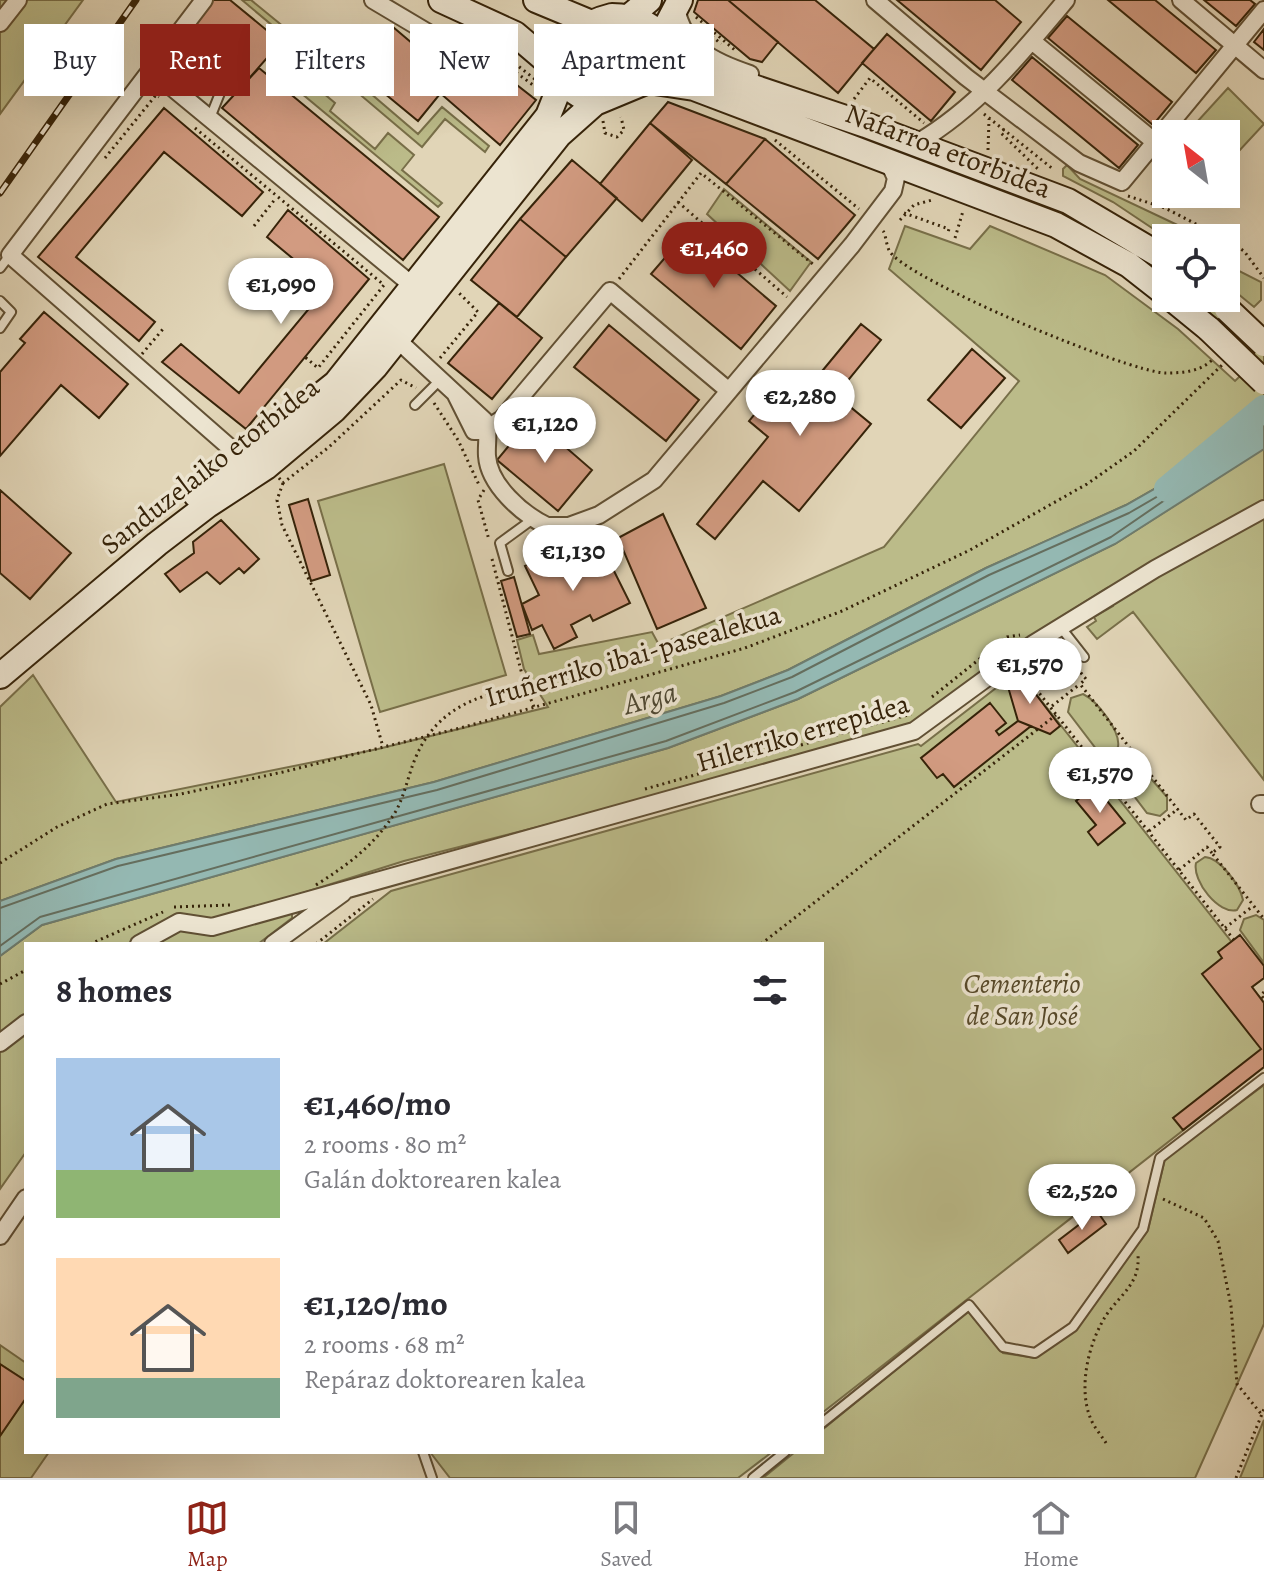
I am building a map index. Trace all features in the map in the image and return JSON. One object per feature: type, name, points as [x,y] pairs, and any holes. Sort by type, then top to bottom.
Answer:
[{"type":"main road","points":[[441,0],[515,34],[534,51]]},
{"type":"main road","points":[[536,0],[589,22],[630,16],[649,0]]},
{"type":"main road","points":[[672,24],[682,6]]},
{"type":"main road","name":"Nafarroa etorbidea","points":[[630,16],[641,24]]},
{"type":"main road","name":"Nafarroa etorbidea","points":[[714,73],[811,105],[921,134],[1068,201],[1152,251]]},
{"type":"main road","name":"Nafarroa etorbidea","points":[[714,95],[1056,225],[1129,265],[1152,283]]},
{"type":"main road","name":"Sanduzelaiko etorbidea","points":[[0,676],[157,544],[284,453],[334,410],[548,116],[554,96]]},
{"type":"main road","points":[[578,96],[606,111]]},
{"type":"main road","name":"Sanduzelaiko etorbidea","points":[[420,292],[559,135],[606,111],[627,96]]},
{"type":"main road","name":"Nafarroa etorbidea","points":[[1188,312],[1264,382]]},
{"type":"main road","points":[[1229,312],[1264,344]]},
{"type":"main road","name":"Sanduzelaiko etorbidea","points":[[0,656],[145,533],[336,383],[390,333]]},
{"type":"street","points":[[0,23],[18,0]]},
{"type":"street","points":[[186,24],[204,0]]},
{"type":"street","points":[[373,0],[413,24]]},
{"type":"street","points":[[875,0],[1079,163],[1122,188],[1152,146]]},
{"type":"street","points":[[921,134],[972,104],[1066,0]]},
{"type":"street","points":[[1181,0],[1264,70]]},
{"type":"street","name":"Nafarroa etorbidea","points":[[682,6],[684,37],[694,46],[711,59],[789,88],[811,105]]},
{"type":"street","points":[[1173,120],[1264,10]]},
{"type":"street","points":[[1032,41],[1152,140]]},
{"type":"street","points":[[140,84],[5,262],[147,375],[243,459]]},
{"type":"street","points":[[183,96],[420,292]]},
{"type":"street","points":[[488,429],[487,459],[496,483],[547,526],[560,527],[610,509],[654,480],[893,191],[896,178],[887,159]]},
{"type":"street","points":[[390,333],[456,395],[470,427],[478,432],[488,429],[516,406],[610,291],[729,391]]},
{"type":"street","name":"Hilerriko errepidea","points":[[143,942],[179,922],[212,927],[914,731],[1033,644],[1062,629],[1155,569],[1264,509]]},
{"type":"street","name":"Hilerriko errepidea","points":[[276,942],[354,885]]},
{"type":"street","points":[[0,1043],[24,1025]]},
{"type":"street","points":[[0,1236],[24,1201]]},
{"type":"lane","points":[[210,118],[219,96]]},
{"type":"lane","points":[[0,301],[11,312],[0,328]]},
{"type":"lane","points":[[415,405],[440,380]]},
{"type":"lane","points":[[508,571],[500,543],[534,518]]},
{"type":"lane","points":[[1062,629],[1084,657]]},
{"type":"lane","points":[[824,1421],[969,1305],[1003,1347],[1035,1353],[1073,1327],[1143,1229],[1160,1158],[1264,1078]]},
{"type":"lane","points":[[424,1454],[432,1478]]},
{"type":"lane","points":[[753,1478],[783,1454]]},
{"type":"path","points":[[682,6],[736,52]]},
{"type":"path","points":[[607,40],[639,49],[613,71],[560,75],[607,40]]},
{"type":"path","points":[[849,105],[870,78],[921,134]]},
{"type":"path","points":[[96,169],[156,95],[168,105]]},
{"type":"path","points":[[621,117],[624,130],[613,137],[602,127],[606,111],[624,111]]},
{"type":"path","points":[[988,150],[989,119],[1053,169]]},
{"type":"path","points":[[192,126],[384,285],[309,378]]},
{"type":"path","points":[[1005,129],[1001,133],[1040,171]]},
{"type":"path","points":[[766,133],[864,213]]},
{"type":"path","points":[[1049,175],[1060,162]]},
{"type":"path","points":[[610,291],[701,173],[826,275]]},
{"type":"path","points":[[254,226],[288,182]]},
{"type":"path","points":[[1122,188],[1196,224]]},
{"type":"path","points":[[900,220],[904,213],[924,200],[941,199]]},
{"type":"path","points":[[678,202],[792,302]]},
{"type":"path","points":[[904,213],[949,229],[947,235]]},
{"type":"path","points":[[955,238],[963,216]]},
{"type":"path","name":"Iruñerriko ibai-pasealekua","points":[[0,863],[57,827],[107,804],[181,794],[383,747],[745,648],[842,611],[970,550],[1087,484],[1134,451],[1222,364],[1212,360],[1195,370],[1162,373],[1043,334],[978,304],[890,252],[884,230]]},
{"type":"path","points":[[1240,248],[1264,278]]},
{"type":"path","points":[[438,361],[478,312],[456,290]]},
{"type":"path","points":[[142,354],[163,329]]},
{"type":"path","points":[[131,345],[154,367],[147,375]]},
{"type":"path","points":[[305,357],[318,368]]},
{"type":"path","name":"Sanduzelaiko etorbidea","points":[[273,471],[283,483],[329,447],[401,380],[415,387]]},
{"type":"path","points":[[283,483],[277,500],[282,525],[371,705],[383,747]]},
{"type":"path","points":[[496,483],[484,491],[478,500],[492,549],[491,568],[534,707]]},
{"type":"path","points":[[923,704],[1007,637],[1027,634]]},
{"type":"path","points":[[1051,707],[1086,679],[1072,660]]},
{"type":"path","points":[[1024,664],[1019,667],[1234,940]]},
{"type":"path","points":[[331,881],[316,885],[360,857],[376,840],[397,809],[414,759],[434,725],[472,699],[515,689],[524,682]]},
{"type":"path","points":[[1080,684],[1186,820],[1194,814],[1220,847],[1212,853]]},
{"type":"path","points":[[633,792],[911,714]]},
{"type":"path","points":[[764,942],[1056,715]]},
{"type":"path","points":[[1100,770],[1129,747]]},
{"type":"path","points":[[1149,832],[1178,809]]},
{"type":"path","points":[[1179,870],[1207,847],[1264,919]]},
{"type":"path","points":[[319,942],[376,897]]},
{"type":"path","points":[[95,942],[179,905],[243,906]]},
{"type":"path","points":[[1225,928],[1253,906]]},
{"type":"path","points":[[0,984],[24,971]]},
{"type":"path","points":[[1264,992],[1261,995],[1264,999]]},
{"type":"path","points":[[1152,1194],[1204,1218],[1218,1241],[1231,1306],[1237,1384],[1263,1412],[1236,1478]]},
{"type":"path","points":[[1106,1443],[1090,1418],[1083,1389],[1092,1347],[1106,1316],[1132,1285],[1139,1269],[1136,1239]]},
{"type":"green space","points":[[0,0],[83,0],[66,24],[24,24],[24,81],[0,114]]},
{"type":"green space","points":[[242,0],[251,0],[280,24],[271,24]]},
{"type":"green space","points":[[714,68],[1058,206],[1152,260],[1152,273],[1137,262],[714,95]]},
{"type":"green space","points":[[1228,88],[1264,124],[1240,150],[1240,120],[1199,120]]},
{"type":"green space","points":[[305,96],[327,96],[335,103],[330,111],[375,149],[388,133],[414,155],[402,170],[442,203],[438,207]]},
{"type":"green space","points":[[362,96],[374,96],[418,134],[442,107],[489,146],[485,152],[445,119],[422,147]]},
{"type":"green space","points":[[1067,165],[1080,179],[1175,224],[1152,224],[1152,228],[1113,202],[1063,176]]},
{"type":"green space","points":[[724,189],[811,262],[790,291],[707,214]]},
{"type":"green space","points":[[905,226],[970,249],[990,226],[1105,275],[1178,329],[1235,381],[1255,362],[1200,312],[1218,312],[1264,354],[1264,415],[1240,440],[1126,505],[986,568],[788,670],[721,696],[434,782],[116,859],[0,901],[0,707],[33,675],[116,802],[378,749],[548,707],[524,669],[517,640],[533,635],[539,654],[652,632],[659,645],[884,547],[1019,381],[889,269]]},
{"type":"green space","points":[[1240,272],[1261,282],[1261,300],[1254,307],[1240,296]]},
{"type":"green space","points":[[1264,448],[1264,780],[1133,612],[1097,639],[1087,627],[1096,621],[1094,617],[1113,606],[1107,588],[1021,642],[916,724],[687,789],[404,861],[211,922],[181,916],[132,942],[24,942],[24,1021],[0,1039],[0,956],[42,925],[668,748],[798,699],[1115,544]]},
{"type":"green space","points":[[444,464],[506,675],[380,712],[318,501]]},
{"type":"green space","name":"Cementerio de San José","points":[[1018,671],[1231,941],[1264,978],[1252,987],[1264,1003],[1264,1067],[824,1411],[824,942],[326,942],[391,891],[918,744],[921,746]]},
{"type":"green space","points":[[1083,694],[1101,710],[1116,733],[1118,747],[1111,753],[1097,750],[1068,712],[1071,698]]},
{"type":"green space","points":[[1132,757],[1167,797],[1167,810],[1160,816],[1147,813],[1118,775],[1120,761]]},
{"type":"green space","points":[[1205,857],[1223,867],[1238,887],[1243,900],[1237,910],[1222,907],[1202,887],[1196,863]]},
{"type":"green space","points":[[292,911],[292,918],[261,942],[150,942],[177,928]]},
{"type":"green space","points":[[1256,915],[1264,920],[1264,963],[1240,930],[1244,919]]},
{"type":"green space","points":[[24,1031],[24,1155],[0,1189],[0,1051]]},
{"type":"green space","points":[[1264,1085],[1264,1324],[1195,1478],[763,1478],[793,1454],[824,1454],[824,1428],[968,1311],[1003,1353],[1035,1358],[1078,1326],[1148,1230],[1165,1159]]},
{"type":"green space","points":[[0,1345],[24,1362],[24,1380],[0,1364]]},
{"type":"green space","points":[[24,1401],[24,1454],[48,1454],[31,1478],[0,1478],[0,1436]]},
{"type":"green space","points":[[1264,1420],[1264,1478],[1240,1478]]},
{"type":"green space","points":[[432,1454],[769,1454],[738,1478],[450,1478]]},
{"type":"water","points":[[1264,415],[1264,449],[1115,544],[798,699],[668,748],[42,925],[0,956],[0,901],[116,859],[434,782],[721,696],[788,670],[986,568],[1126,505],[1240,440]]},
{"type":"building","points":[[213,0],[230,0],[266,30],[266,59],[250,77],[250,24],[193,24]]},
{"type":"building","points":[[698,0],[728,0],[778,42],[762,62],[750,59],[714,29],[714,24],[708,24],[694,12]]},
{"type":"building","points":[[728,0],[815,0],[874,49],[838,93]]},
{"type":"building","points":[[897,0],[995,0],[1021,22],[981,70]]},
{"type":"building","points":[[1108,0],[1155,0],[1216,50],[1196,73]]},
{"type":"building","points":[[1204,0],[1250,0],[1255,4],[1236,26]]},
{"type":"building","points":[[1067,16],[1172,102],[1157,120],[1152,120],[1152,124],[1048,38]]},
{"type":"building","points":[[394,28],[410,41],[410,96],[438,96],[418,121],[388,96],[394,96]]},
{"type":"building","points":[[1264,29],[1264,50],[1254,42]]},
{"type":"building","points":[[887,34],[955,92],[931,121],[862,63]]},
{"type":"building","points":[[1032,57],[1138,145],[1119,168],[1012,80]]},
{"type":"building","points":[[259,68],[266,74],[266,96],[293,96],[439,217],[403,260],[222,108],[233,96],[250,96],[250,78]]},
{"type":"building","points":[[518,86],[536,100],[500,145],[443,96],[518,96]]},
{"type":"building","points":[[668,102],[765,139],[726,184],[650,123]]},
{"type":"building","points":[[164,108],[263,192],[242,216],[164,152],[76,257],[155,322],[139,341],[38,257]]},
{"type":"building","points":[[650,123],[692,160],[642,221],[600,184]]},
{"type":"building","points":[[765,139],[855,215],[818,259],[726,184]]},
{"type":"building","points":[[572,160],[617,198],[566,257],[520,219]]},
{"type":"building","points":[[288,210],[369,279],[246,429],[162,362],[181,344],[239,393],[327,287],[267,237]]},
{"type":"building","points":[[520,219],[566,257],[517,317],[471,280]]},
{"type":"building","points":[[688,231],[776,306],[741,349],[651,274]]},
{"type":"building","points":[[499,303],[542,338],[492,399],[448,363]]},
{"type":"building","points":[[44,312],[128,384],[99,418],[61,385],[0,456],[0,372],[25,343],[20,339]]},
{"type":"building","points":[[861,324],[881,340],[836,395],[871,424],[799,511],[763,481],[715,539],[697,524],[768,437],[749,421],[771,394],[790,410]]},
{"type":"building","points":[[609,325],[699,400],[666,441],[574,367]]},
{"type":"building","points":[[972,349],[1005,378],[961,428],[928,400]]},
{"type":"building","points":[[532,418],[592,470],[558,511],[497,460]]},
{"type":"building","points":[[0,490],[71,553],[30,599],[0,573]]},
{"type":"building","points":[[308,499],[330,575],[311,581],[289,505]]},
{"type":"building","points":[[663,514],[706,608],[657,629],[618,538]]},
{"type":"building","points":[[221,520],[259,559],[244,573],[239,568],[220,584],[207,572],[180,592],[165,574],[194,553],[193,542]]},
{"type":"building","points":[[600,543],[630,603],[593,621],[590,615],[571,625],[577,637],[554,649],[542,625],[532,630],[522,604],[539,595],[525,566],[538,560],[543,570],[575,550],[577,555]]},
{"type":"building","points":[[514,577],[530,634],[517,637],[501,581]]},
{"type":"building","points":[[1018,671],[1060,726],[1050,734],[1018,721],[1006,680]]},
{"type":"building","points":[[990,703],[1006,723],[996,731],[999,735],[1018,721],[1031,726],[954,787],[943,774],[937,778],[921,758]]},
{"type":"building","points":[[1095,786],[1125,823],[1098,845],[1088,832],[1096,825],[1076,801]]},
{"type":"building","points":[[1240,935],[1264,966],[1264,978],[1252,987],[1264,1003],[1264,1067],[1183,1130],[1173,1118],[1261,1049],[1202,974],[1222,958],[1218,952]]},
{"type":"building","points":[[1097,1211],[1106,1224],[1068,1253],[1059,1240]]},
{"type":"building","points":[[0,1364],[24,1380],[24,1401],[0,1436]]},
{"type":"waterway","name":"Arga","points":[[1167,489],[1264,408]]},
{"type":"railway","points":[[0,193],[136,0]]}]
